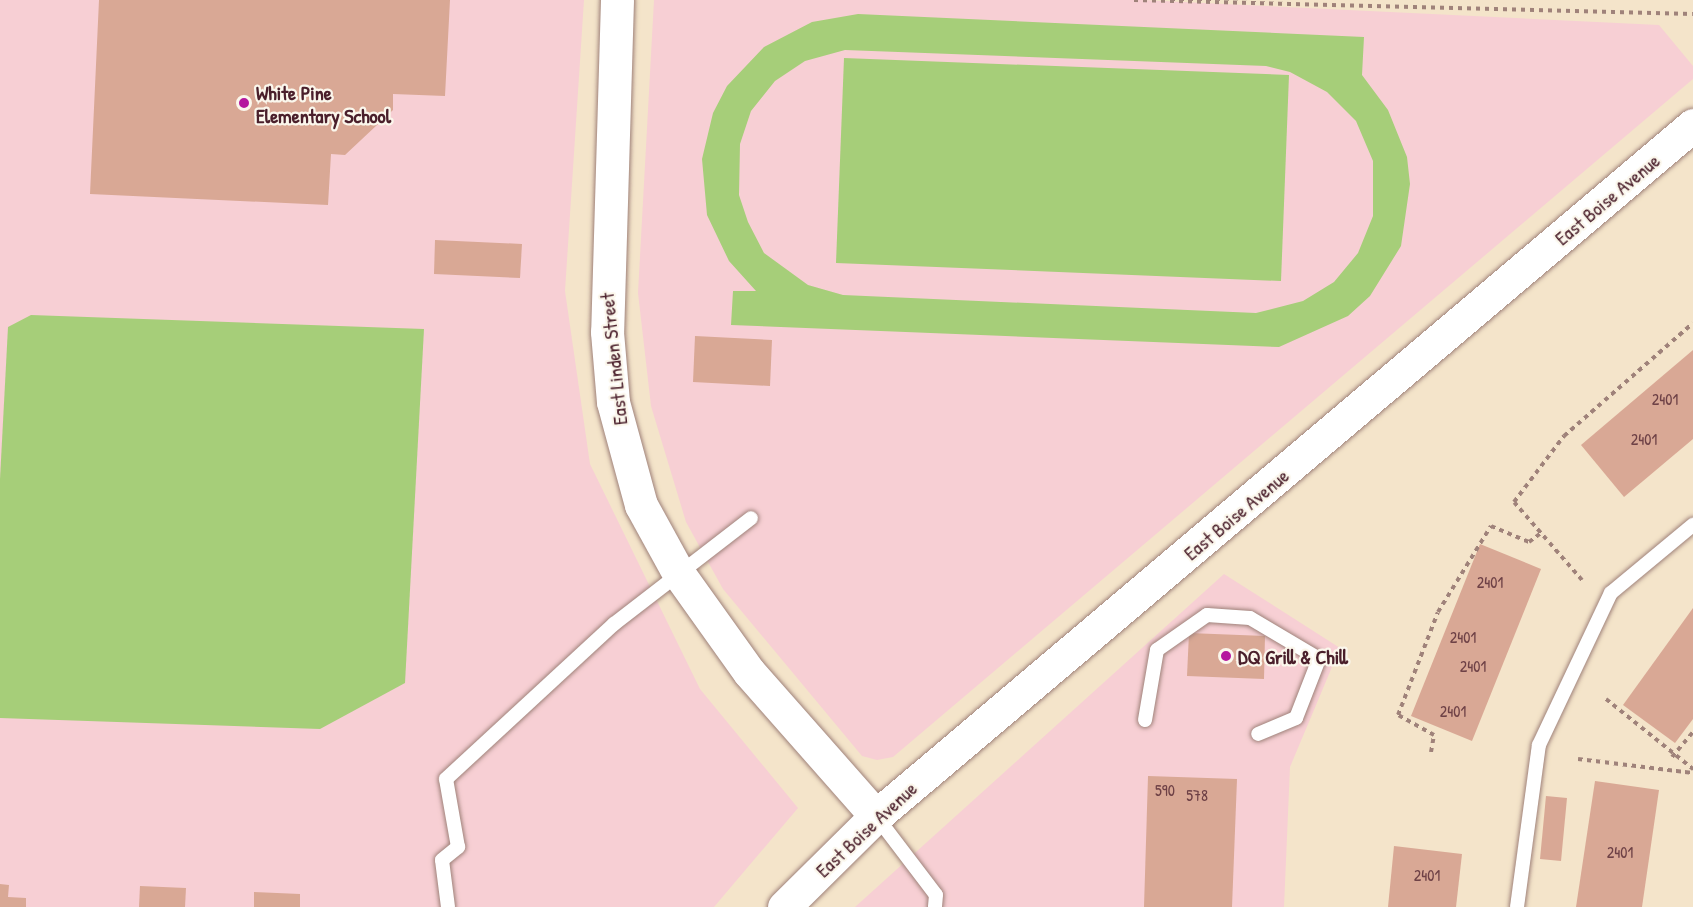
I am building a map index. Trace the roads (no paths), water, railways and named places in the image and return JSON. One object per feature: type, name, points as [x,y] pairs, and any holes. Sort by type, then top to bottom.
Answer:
[{"type":"street","name":"East Linden Street","points":[[617,0],[606,266],[613,402],[641,505],[679,574],[749,672],[876,816]]},
{"type":"street","name":"East Boise Avenue","points":[[784,907],[876,816],[1693,125]]},
{"type":"lane","points":[[448,907],[442,860],[458,847],[446,779],[614,624],[751,518]]},
{"type":"lane","points":[[1517,907],[1539,745],[1611,593],[1693,525]]},
{"type":"lane","points":[[1145,720],[1157,650],[1207,615],[1250,618],[1319,659],[1296,718],[1258,734]]},
{"type":"lane","points":[[876,816],[936,895],[935,907]]},
{"type":"place","name":"White Pine Elementary School","points":[[244,103]]},
{"type":"place","name":"DQ Grill & Chill","points":[[1226,656]]}]
